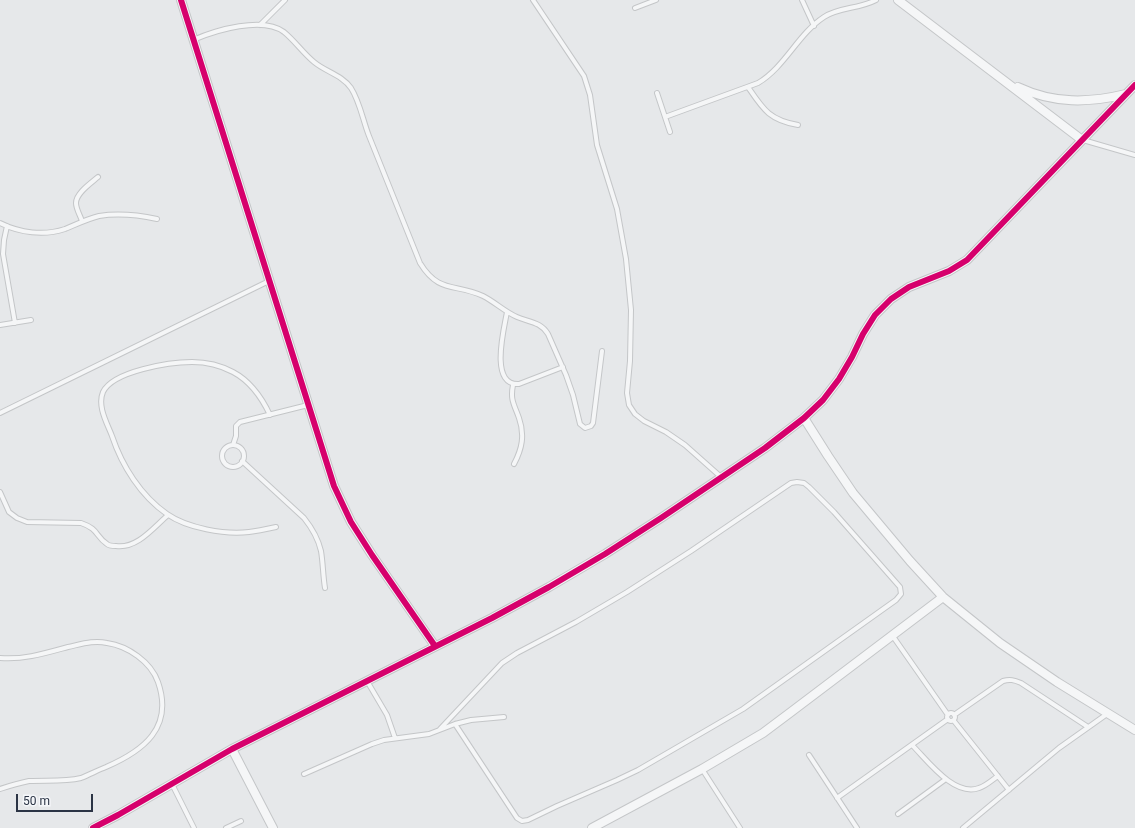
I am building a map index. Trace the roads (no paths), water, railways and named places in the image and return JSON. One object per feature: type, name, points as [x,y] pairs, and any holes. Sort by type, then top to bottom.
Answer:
[{"type":"street","points":[[181,0],[334,486],[352,522],[372,556],[435,646]]},
{"type":"street","points":[[898,0],[1004,79],[1082,140]]},
{"type":"street","points":[[1004,79],[1026,91],[1051,98],[1076,101],[1102,100],[1127,94]]},
{"type":"street","points":[[93,828],[232,749],[492,618],[549,587],[605,554],[765,448],[804,418],[823,400],[839,379],[875,315],[891,299],[909,287],[949,271],[967,260],[1135,85]]},
{"type":"street","points":[[804,418],[853,493],[910,561],[943,596],[1000,643],[1107,714],[1135,730]]},
{"type":"street","points":[[592,828],[733,752],[786,716],[943,596]]},
{"type":"street","points":[[232,749],[272,828]]},
{"type":"lane","points":[[260,25],[286,0]]},
{"type":"lane","points":[[533,0],[584,76],[590,95],[598,145],[617,208],[626,259],[631,310],[630,361],[627,394],[629,404],[640,418],[686,445],[721,477]]},
{"type":"lane","points":[[635,8],[656,0]]},
{"type":"lane","points":[[802,0],[814,26]]},
{"type":"lane","points":[[665,117],[748,87],[768,78],[814,26],[824,17],[836,12],[859,7],[876,0]]},
{"type":"lane","points":[[193,40],[228,28],[260,25],[272,27],[285,33],[314,62],[346,81],[352,89],[368,134],[420,263],[427,274],[437,282],[482,296],[507,312],[538,324],[544,328],[563,367],[582,427],[588,428],[593,423],[602,351]]},
{"type":"lane","points":[[748,87],[770,115],[783,122],[798,125]]},
{"type":"lane","points":[[657,93],[670,132]]},
{"type":"lane","points":[[1082,140],[1135,155]]},
{"type":"lane","points":[[82,221],[76,204],[76,199],[98,177]]},
{"type":"lane","points":[[0,223],[26,232],[45,233],[64,229],[82,221],[100,216],[138,216],[157,219]]},
{"type":"lane","points":[[7,226],[3,254],[15,323]]},
{"type":"lane","points":[[0,413],[269,281]]},
{"type":"lane","points":[[507,312],[501,346],[501,365],[505,379],[508,383],[513,385],[523,383],[563,367]]},
{"type":"lane","points":[[0,325],[31,320]]},
{"type":"lane","points":[[270,415],[264,402],[251,385],[234,372],[214,364],[192,362],[168,364],[133,372],[119,377],[109,384],[103,393],[101,404],[113,440],[134,479],[146,496],[168,515],[193,526],[220,532],[248,532],[276,527]]},
{"type":"lane","points":[[513,385],[511,399],[522,429],[520,453],[514,464]]},
{"type":"lane","points":[[233,445],[236,436],[235,429],[237,424],[240,422],[309,405]]},
{"type":"lane","points":[[229,445],[237,446],[242,450],[244,458],[242,461],[240,464],[232,467],[229,466],[223,461],[223,450],[229,445]]},
{"type":"lane","points":[[242,461],[304,518],[312,528],[318,540],[321,552],[325,588]]},
{"type":"lane","points":[[440,729],[502,663],[517,653],[582,619],[627,592],[691,551],[791,483],[804,483],[809,487],[834,512],[900,587],[901,594],[896,600],[743,709],[638,770],[525,821],[517,818],[456,724]]},
{"type":"lane","points":[[0,492],[9,512],[17,518],[27,522],[73,522],[85,524],[96,531],[100,538],[108,545],[122,547],[136,542],[168,515]]},
{"type":"lane","points":[[892,635],[948,717],[949,721],[954,721],[1009,790]]},
{"type":"lane","points":[[0,658],[24,658],[91,642],[108,643],[127,649],[149,667],[158,682],[162,698],[162,712],[157,728],[147,742],[136,751],[119,761],[81,778],[28,782],[0,790]]},
{"type":"lane","points":[[367,680],[387,715],[395,738]]},
{"type":"lane","points":[[837,798],[912,745],[952,713],[954,714],[1003,681],[1015,680],[1021,683],[1088,727]]},
{"type":"lane","points":[[954,714],[954,721]]},
{"type":"lane","points":[[963,828],[1059,748],[1107,714]]},
{"type":"lane","points":[[304,774],[372,744],[395,738],[423,735],[472,720],[504,717]]},
{"type":"lane","points":[[912,745],[946,779],[953,785],[961,788],[970,790],[979,788],[998,776]]},
{"type":"lane","points":[[809,756],[857,828]]},
{"type":"lane","points":[[702,769],[740,828]]},
{"type":"lane","points":[[898,814],[946,779]]},
{"type":"lane","points":[[172,784],[194,828]]},
{"type":"lane","points":[[226,828],[241,821]]}]
